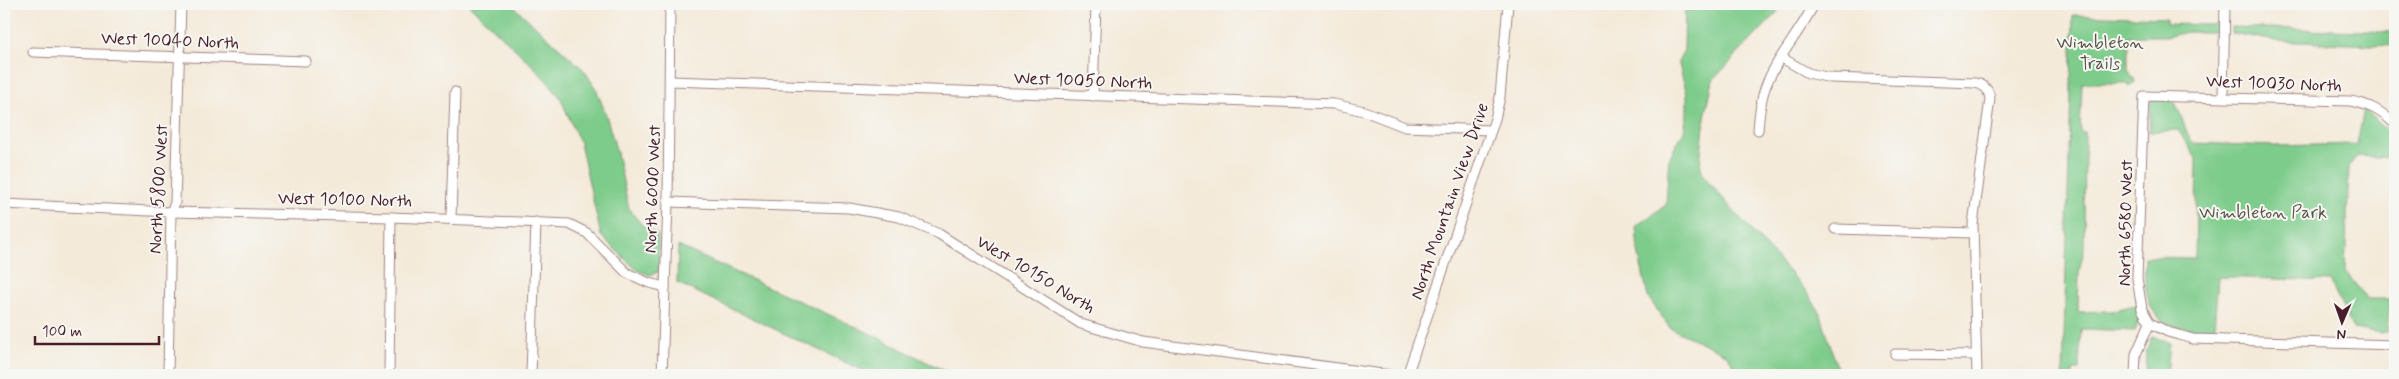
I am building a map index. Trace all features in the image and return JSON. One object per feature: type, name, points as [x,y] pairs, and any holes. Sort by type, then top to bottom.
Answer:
[{"type":"street","name":"North 5800 West","points":[[168,375],[172,212],[174,203],[181,4]]},
{"type":"street","name":"North 6000 West","points":[[662,375],[668,202],[670,4]]},
{"type":"street","points":[[1093,96],[1096,4]]},
{"type":"street","name":"North Mountain View Drive","points":[[1407,375],[1500,97],[1508,4]]},
{"type":"street","points":[[1758,130],[1765,89],[1814,4]]},
{"type":"street","points":[[2223,97],[2225,4]]},
{"type":"street","name":"West 10040 North","points":[[33,52],[306,61]]},
{"type":"street","points":[[1782,58],[1808,72],[1831,78],[1975,83],[1985,87],[1989,92],[1990,99],[1974,209],[1977,375]]},
{"type":"street","name":"West 10050 North","points":[[670,81],[1334,104],[1364,111],[1406,128],[1490,130]]},
{"type":"street","points":[[451,218],[455,92]]},
{"type":"street","name":"West 10030 North","points":[[2144,96],[2350,101],[2368,104],[2395,124]]},
{"type":"street","name":"North 6580 West","points":[[2144,96],[2137,278],[2142,309],[2150,323]]},
{"type":"street","name":"West 10150 North","points":[[668,202],[849,208],[899,217],[939,234],[1081,324],[1143,342],[1390,375]]},
{"type":"street","name":"West 10100 North","points":[[4,204],[172,212],[391,216],[568,224],[588,233],[628,273],[649,284],[664,287]]},
{"type":"street","points":[[389,375],[391,216]]},
{"type":"street","points":[[531,375],[536,222]]},
{"type":"street","points":[[1835,229],[1973,234]]},
{"type":"street","points":[[2135,375],[2136,354],[2150,323],[2168,332],[2193,339],[2395,345]]},
{"type":"street","points":[[1894,354],[1976,356]]},
{"type":"green space","points":[[468,4],[511,4],[585,71],[597,91],[606,115],[617,153],[629,209],[642,225],[658,235],[659,272],[649,275],[637,270],[601,236],[580,143],[560,97],[537,70]]},
{"type":"green space","points":[[1685,4],[1780,4],[1776,14],[1713,80],[1705,117],[1700,163],[1703,175],[1808,293],[1821,315],[1837,367],[1845,375],[1741,375],[1726,354],[1670,328],[1648,297],[1638,251],[1636,226],[1666,205],[1669,158],[1684,131],[1687,114],[1687,94],[1678,61],[1684,50]]},
{"type":"green space","name":"Wimbleton Trails","points":[[2073,15],[2166,18],[2166,24],[2219,25],[2218,32],[2187,32],[2170,36],[2128,36],[2128,70],[2136,82],[2130,87],[2126,83],[2082,83],[2080,132],[2085,133],[2084,250],[2079,272],[2078,312],[2111,311],[2135,305],[2140,318],[2135,331],[2081,329],[2079,370],[2074,370],[2073,375],[2063,375]]},
{"type":"green space","points":[[2232,27],[2395,32],[2395,46],[2276,41],[2232,33]]},
{"type":"green space","name":"Wimbleton Park","points":[[2151,100],[2173,101],[2193,143],[2273,146],[2357,144],[2364,110],[2389,132],[2392,158],[2357,156],[2349,166],[2345,271],[2367,299],[2391,299],[2388,331],[2382,333],[2353,329],[2330,281],[2218,277],[2214,328],[2182,328],[2171,325],[2155,314],[2146,286],[2145,257],[2195,258],[2197,160],[2178,130],[2149,132]]},
{"type":"green space","points":[[678,246],[867,332],[953,375],[872,375],[677,283]]},
{"type":"green space","points":[[2152,336],[2170,343],[2167,375],[2145,375],[2146,352]]}]
